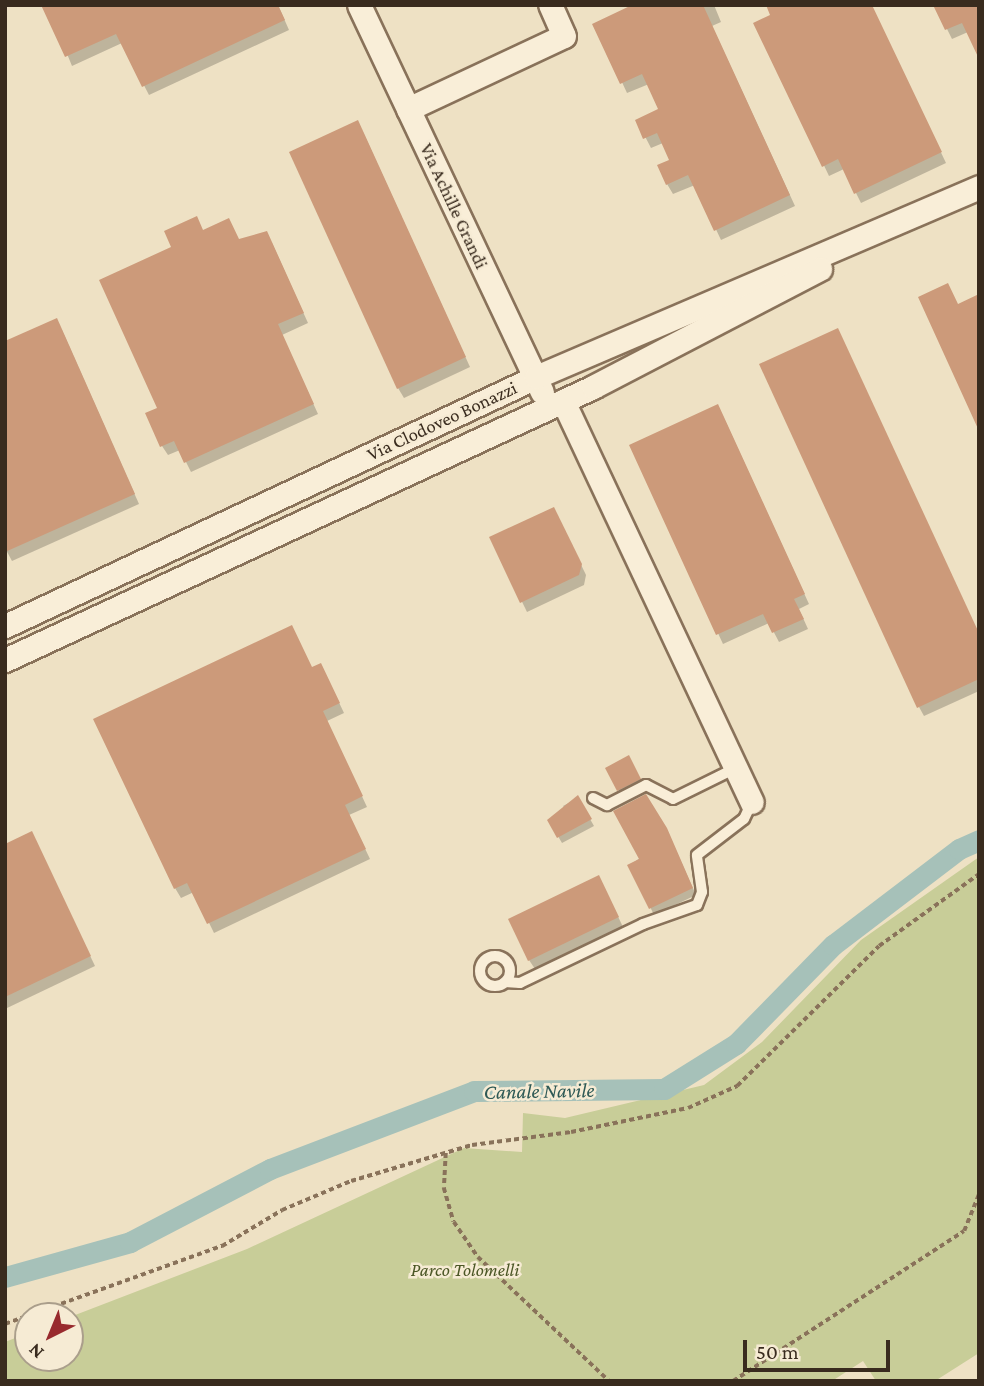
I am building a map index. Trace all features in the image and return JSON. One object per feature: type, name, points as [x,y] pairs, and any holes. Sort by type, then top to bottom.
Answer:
[{"type":"street","name":"Via Achille Grandi","points":[[359,5],[536,377],[556,404]]},
{"type":"street","points":[[408,109],[564,36],[550,5]]},
{"type":"street","name":"Via Clodoveo Bonazzi","points":[[5,626],[536,377],[886,231],[979,187]]},
{"type":"street","name":"Via Clodoveo Bonazzi","points":[[5,660],[556,404],[816,271],[886,231]]},
{"type":"street","points":[[556,404],[752,802]]},
{"type":"lane","points":[[593,799],[607,805],[646,785],[673,799],[736,768]]},
{"type":"lane","points":[[505,982],[520,983],[643,924],[696,905],[702,892],[697,855],[744,819],[752,802]]},
{"type":"path","points":[[5,1324],[222,1246],[282,1210],[351,1181],[446,1153],[688,1108],[737,1086],[879,946],[979,874]]},
{"type":"path","points":[[446,1153],[444,1188],[454,1222],[478,1257],[609,1381]]},
{"type":"path","points":[[733,1381],[964,1231],[979,1194]]},
{"type":"green space","name":"Parco Tolomelli","points":[[979,857],[979,1353],[935,1381],[876,1381],[863,1361],[832,1381],[5,1381],[5,1342],[14,1338],[14,1372],[84,1372],[84,1312],[247,1249],[464,1148],[522,1152],[523,1113],[565,1118],[704,1085],[762,1042],[861,940]]},
{"type":"building","points":[[41,5],[278,5],[285,20],[142,87],[116,34],[65,57]]},
{"type":"building","points":[[632,5],[703,5],[790,195],[714,231],[688,175],[666,185],[657,165],[669,160],[657,133],[643,139],[635,120],[658,109],[642,74],[620,84],[592,24]]},
{"type":"building","points":[[766,5],[872,5],[942,152],[854,194],[838,159],[822,167],[753,23],[770,15]]},
{"type":"building","points":[[933,5],[979,5],[979,59],[962,23],[945,30]]},
{"type":"building","points":[[358,120],[466,357],[397,389],[289,152]]},
{"type":"building","points":[[197,216],[203,230],[229,218],[239,239],[267,231],[304,313],[278,324],[314,404],[184,463],[174,441],[160,447],[145,413],[157,408],[99,280],[171,247],[164,231]]},
{"type":"building","points":[[948,283],[958,304],[979,294],[979,431],[918,297]]},
{"type":"building","points":[[57,318],[135,494],[5,552],[5,341]]},
{"type":"building","points":[[838,328],[979,633],[979,679],[917,708],[759,364]]},
{"type":"building","points":[[718,404],[805,594],[794,599],[804,619],[772,633],[763,614],[716,635],[629,445]]},
{"type":"building","points":[[554,507],[582,564],[579,575],[520,603],[489,537]]},
{"type":"building","points":[[292,625],[312,667],[321,663],[340,703],[323,711],[363,796],[345,805],[366,849],[207,924],[187,883],[174,889],[93,719]]},
{"type":"building","points":[[629,755],[641,779],[617,791],[605,768]]},
{"type":"building","points":[[646,794],[667,828],[693,888],[649,909],[627,865],[639,859],[613,811]]},
{"type":"building","points":[[578,795],[592,819],[557,838],[547,820]]},
{"type":"building","points":[[32,831],[91,956],[5,997],[5,844]]},
{"type":"building","points":[[599,875],[619,917],[528,961],[508,919]]},
{"type":"waterway","name":"Canale Navile","points":[[5,1277],[130,1242],[270,1169],[474,1091],[664,1089],[736,1044],[833,945],[959,849],[979,840]]}]
